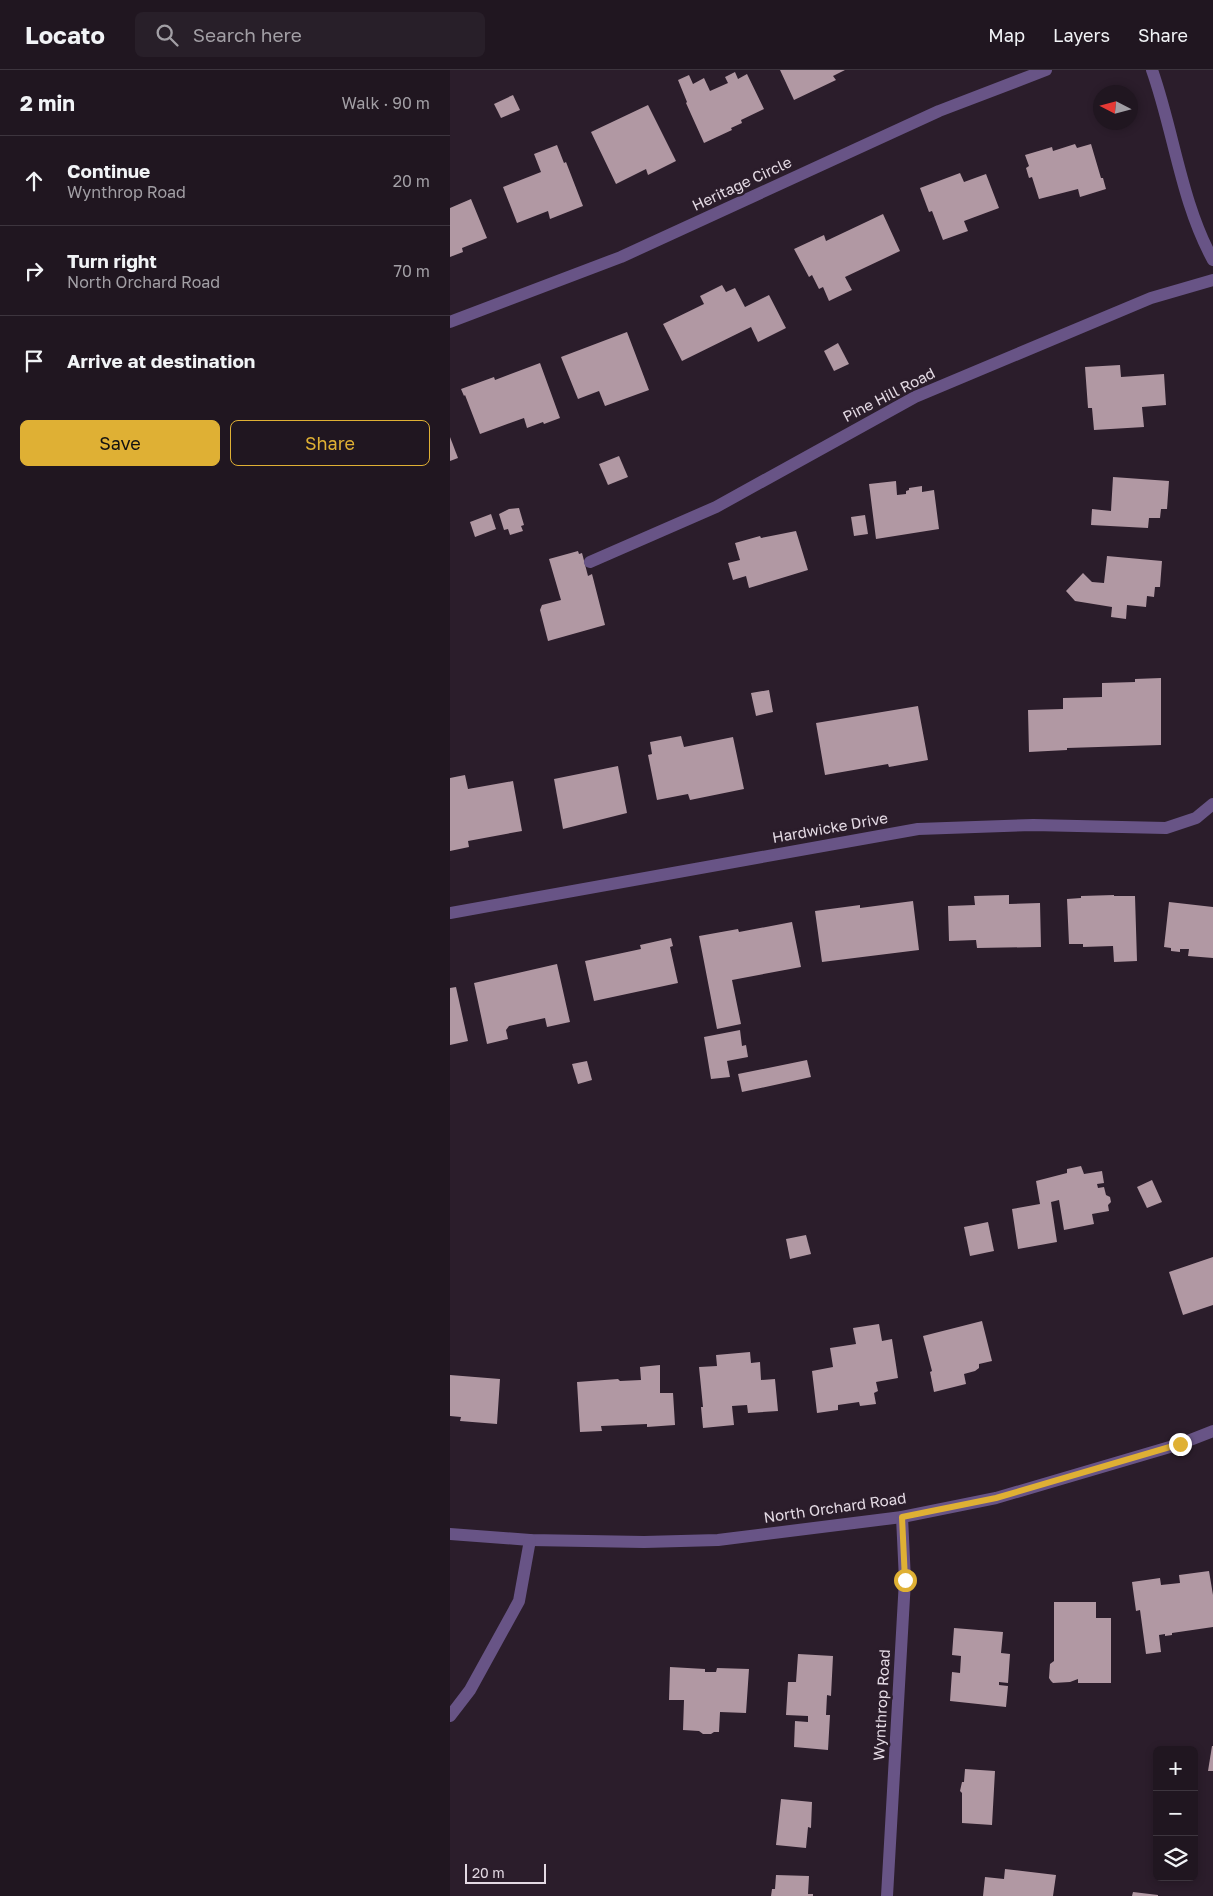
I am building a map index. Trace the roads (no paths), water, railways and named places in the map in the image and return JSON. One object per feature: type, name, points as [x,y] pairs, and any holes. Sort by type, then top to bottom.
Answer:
[{"type":"street","name":"Heritage Circle","points":[[450,322],[621,257],[940,111],[1046,70]]},
{"type":"street","points":[[1152,70],[1160,92],[1191,207],[1213,260]]},
{"type":"street","name":"Pine Hill Road","points":[[590,562],[716,507],[915,397],[1151,298],[1213,280]]},
{"type":"street","name":"Hardwicke Drive","points":[[450,912],[918,829],[1033,825],[1166,828],[1196,818],[1213,804]]},
{"type":"street","name":"North Orchard Road","points":[[450,1534],[530,1540],[644,1542],[718,1540],[902,1517],[996,1498],[1180,1444],[1213,1431]]},
{"type":"street","name":"Wynthrop Road","points":[[887,1896],[905,1580],[902,1517]]},
{"type":"street","points":[[450,1716],[470,1690],[519,1600],[530,1540]]}]
